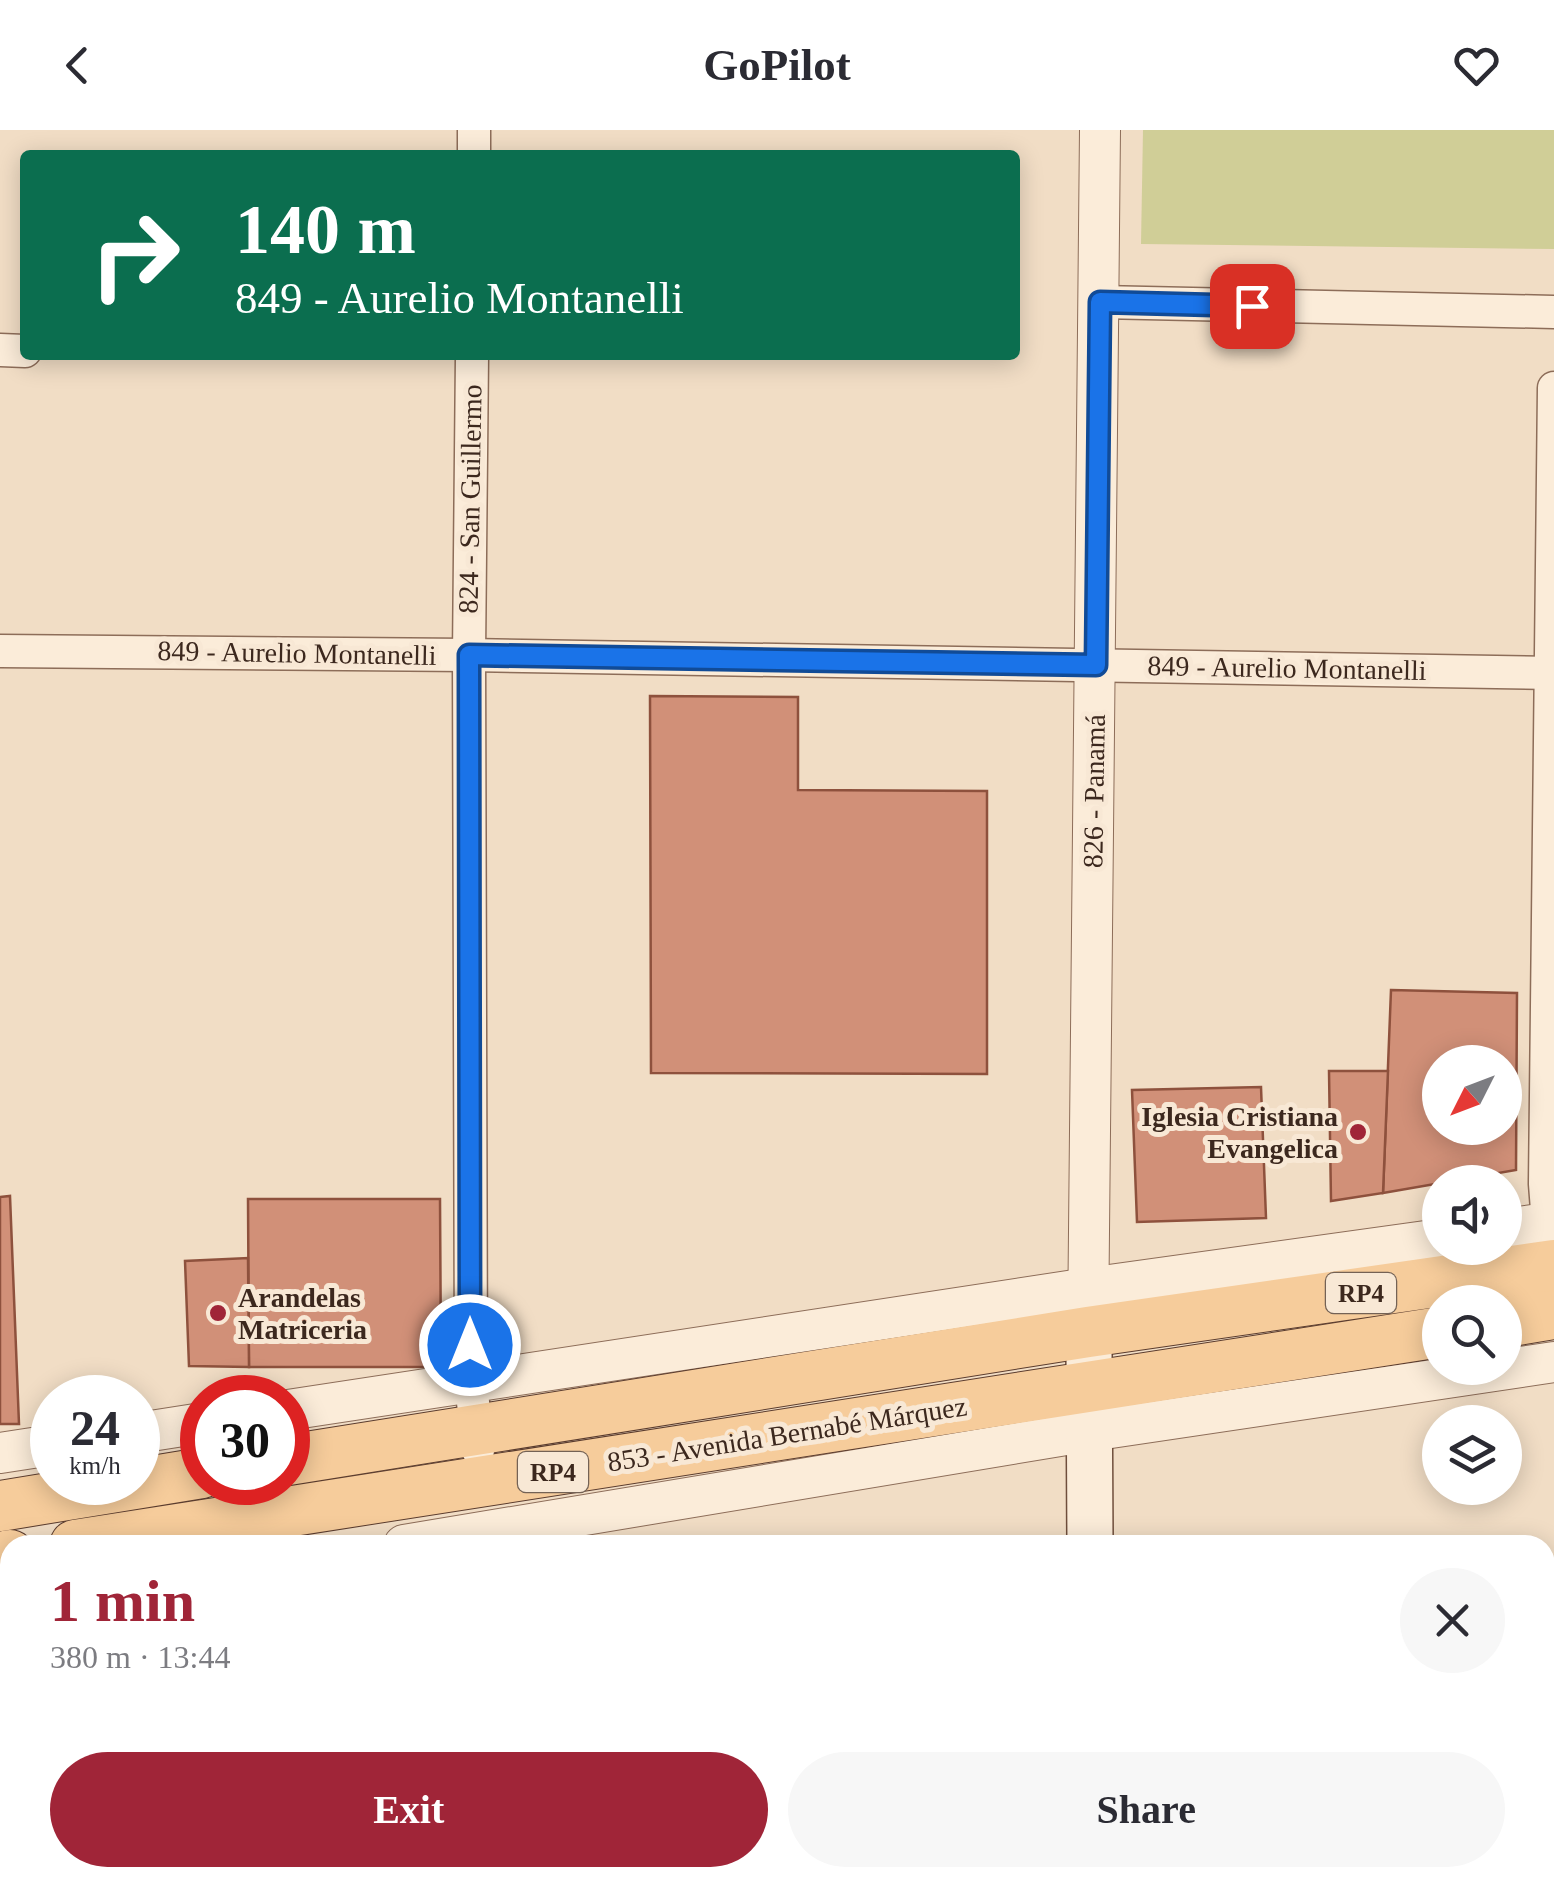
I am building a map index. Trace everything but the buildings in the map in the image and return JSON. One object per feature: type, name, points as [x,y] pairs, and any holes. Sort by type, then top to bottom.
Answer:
[{"type":"main road","name":"853 - Avenida Bernabé Márquez","points":[[310,1454],[473,1406],[1552,1237]]},
{"type":"main road","points":[[1088,1310],[1090,1535]]},
{"type":"main road","points":[[1522,1319],[1554,1314]]},
{"type":"main road","name":"853 - Avenida Bernabé Márquez","points":[[141,1535],[482,1483],[1091,1408],[1422,1336]]},
{"type":"main road","points":[[0,1506],[180,1477]]},
{"type":"street","name":"826 - Panamá","points":[[1088,1310],[1100,130]]},
{"type":"street","points":[[1100,302],[1554,312]]},
{"type":"street","name":"824 - San Guillermo","points":[[472,360],[469,655],[473,1406],[482,1483]]},
{"type":"street","points":[[1522,1233],[1552,1237],[1545,1184],[1554,388]]},
{"type":"street","name":"849 - Aurelio Montanelli","points":[[0,650],[1552,673]]},
{"type":"street","name":"853 - Avenida Bernabé Márquez","points":[[1088,1310],[1422,1242]]},
{"type":"street","name":"853 - Avenida Bernabé Márquez","points":[[454,1535],[1091,1408],[1554,1362]]},
{"type":"street","name":"853 - Avenida Bernabé Márquez","points":[[310,1410],[473,1406]]},
{"type":"street","points":[[0,1453],[30,1448]]},
{"type":"shaded area","points":[[1143,130],[1554,130],[1554,249],[1141,244]]},
{"type":"place","name":"Iglesia Cristiana Evangelica","points":[[1358,1132]]},
{"type":"place","name":"Arandelas Matriceria","points":[[218,1313]]},
{"type":"route","points":[[470,1345],[469,655],[1096,665],[1100,302],[1252,306]]}]
